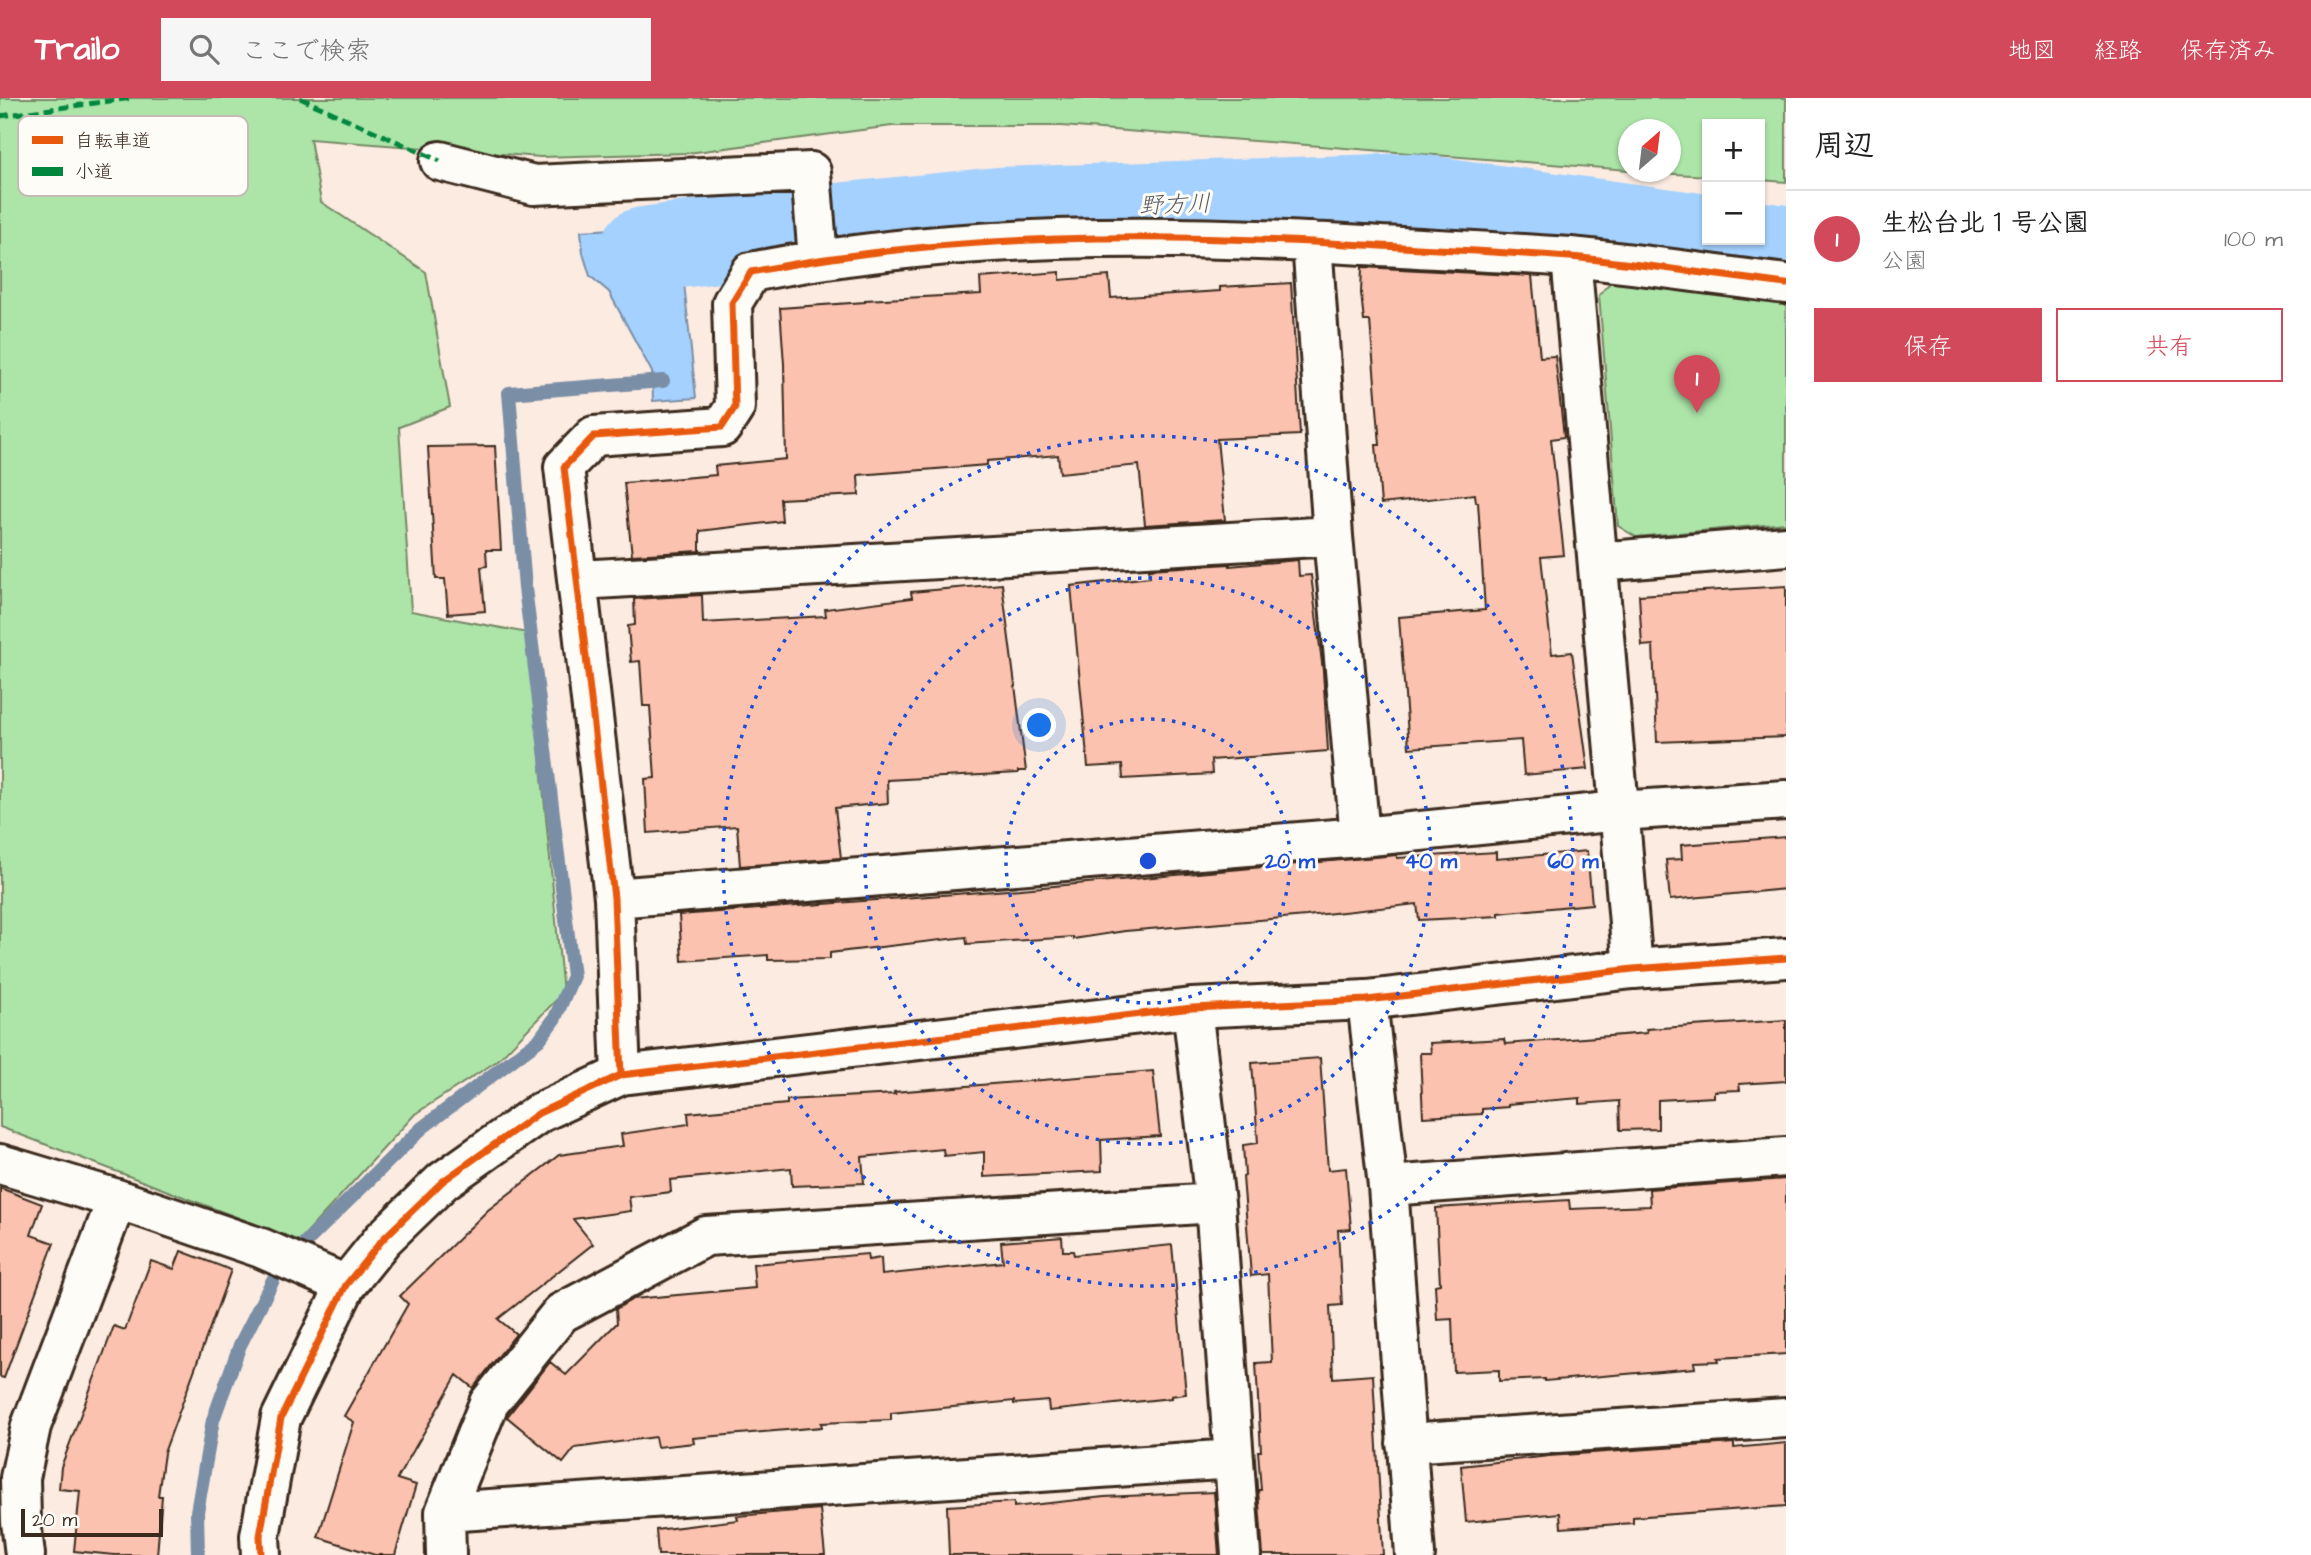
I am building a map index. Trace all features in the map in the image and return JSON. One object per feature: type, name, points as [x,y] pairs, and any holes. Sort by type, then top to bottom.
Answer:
[{"type":"street","points":[[440,161],[534,185],[811,172],[818,259]]},
{"type":"street","points":[[621,1075],[614,898],[564,467],[594,436],[722,427],[735,407],[732,303],[751,272],[818,259],[999,242],[1154,237],[1312,242],[1572,257],[1786,284]]},
{"type":"street","points":[[1312,242],[1333,536],[1360,838]]},
{"type":"street","points":[[1572,257],[1633,969]]},
{"type":"street","points":[[579,580],[1333,536]]},
{"type":"street","points":[[1599,562],[1786,546]]},
{"type":"street","points":[[614,898],[1360,838],[1619,811],[1786,800]]},
{"type":"street","points":[[261,1555],[260,1536],[281,1418],[346,1285],[383,1239],[443,1181],[539,1113],[621,1075],[1192,1008],[1367,1000],[1633,969],[1786,958]]},
{"type":"street","points":[[1367,1000],[1388,1186],[1415,1555]]},
{"type":"street","points":[[1192,1008],[1214,1203],[1241,1555]]},
{"type":"street","points":[[1388,1186],[1786,1157]]},
{"type":"street","points":[[0,1164],[117,1199],[261,1248],[346,1285]]},
{"type":"street","points":[[25,1555],[20,1478],[31,1426],[117,1199]]},
{"type":"street","points":[[446,1555],[445,1512],[489,1403],[561,1313],[706,1236],[1214,1203]]},
{"type":"street","points":[[1406,1443],[1786,1418]]},
{"type":"street","points":[[445,1512],[1234,1459]]},
{"type":"green space","points":[[0,98],[1786,98],[1786,182],[1765,180],[1765,119],[1702,119],[1702,176],[1681,174],[1681,119],[1618,119],[1618,169],[1062,126],[892,126],[688,153],[540,157],[310,139],[321,202],[426,272],[450,407],[399,427],[411,611],[528,633],[563,993],[497,1061],[415,1114],[299,1241],[0,1127]]},
{"type":"green space","points":[[1614,278],[1786,302],[1786,523],[1636,537],[1618,526],[1599,295]]},
{"type":"water","points":[[678,225],[696,398],[653,401],[652,372],[609,292],[590,276],[583,253],[581,231]]},
{"type":"building","points":[[1362,267],[1532,276],[1540,357],[1555,356],[1564,437],[1551,439],[1564,555],[1541,557],[1552,654],[1572,652],[1588,769],[1524,775],[1521,740],[1409,748],[1399,617],[1485,610],[1478,502],[1475,494],[1381,504],[1376,445],[1380,445],[1370,321],[1364,321],[1361,293]]},
{"type":"building","points":[[1060,272],[1060,280],[1109,276],[1111,298],[1291,283],[1300,435],[1217,439],[1225,520],[1145,525],[1139,465],[1060,473],[1058,455],[987,461],[987,465],[858,475],[859,495],[780,499],[782,521],[700,531],[700,551],[632,555],[624,483],[716,475],[715,466],[786,459],[780,308],[981,294],[980,278]]},
{"type":"building","points":[[495,446],[501,550],[486,550],[487,566],[481,567],[485,611],[448,614],[445,579],[436,579],[428,447]]},
{"type":"building","points":[[1298,560],[1299,576],[1311,575],[1323,671],[1328,751],[1211,760],[1212,774],[1123,779],[1122,765],[1088,767],[1071,586],[1150,577],[1149,569]]},
{"type":"building","points":[[1002,584],[1026,771],[887,780],[888,803],[835,808],[841,858],[740,866],[737,826],[648,833],[645,779],[655,778],[650,706],[643,706],[640,661],[631,662],[628,626],[635,625],[634,599],[702,595],[703,623],[826,616],[825,609],[912,598],[911,592]]},
{"type":"building","points":[[1786,586],[1786,737],[1657,742],[1653,645],[1642,646],[1639,595]]},
{"type":"building","points":[[1786,837],[1786,889],[1670,900],[1666,860],[1682,859],[1681,845]]},
{"type":"building","points":[[1587,851],[1592,904],[1499,913],[1499,916],[1419,920],[1417,904],[1125,931],[1073,939],[967,944],[966,937],[830,953],[830,959],[768,960],[768,955],[682,961],[679,915],[1021,889],[1397,855],[1397,858],[1496,852],[1496,859]]},
{"type":"building","points":[[1786,1020],[1786,1081],[1739,1084],[1740,1090],[1714,1091],[1714,1097],[1658,1100],[1658,1129],[1620,1130],[1619,1101],[1580,1104],[1580,1098],[1508,1104],[1508,1107],[1482,1109],[1482,1114],[1423,1117],[1420,1053],[1431,1053],[1430,1043],[1504,1039],[1505,1044],[1647,1033],[1646,1029]]},
{"type":"building","points":[[1320,1058],[1328,1170],[1346,1168],[1351,1229],[1338,1230],[1342,1305],[1330,1306],[1333,1378],[1373,1375],[1383,1555],[1263,1555],[1258,1490],[1261,1490],[1258,1451],[1261,1451],[1256,1363],[1272,1362],[1268,1274],[1251,1276],[1243,1177],[1243,1145],[1258,1143],[1252,1063]]},
{"type":"building","points":[[1153,1071],[1160,1136],[1101,1140],[1102,1171],[984,1177],[984,1152],[944,1156],[943,1149],[862,1157],[864,1183],[792,1186],[791,1168],[670,1180],[671,1192],[629,1197],[631,1211],[573,1219],[593,1244],[498,1319],[516,1334],[473,1388],[457,1375],[397,1479],[416,1485],[395,1555],[375,1555],[318,1537],[354,1422],[344,1416],[408,1304],[400,1296],[488,1210],[559,1155],[623,1146],[621,1134],[689,1124],[688,1113],[787,1104],[787,1100],[895,1094],[894,1092]]},
{"type":"building","points":[[1786,1179],[1786,1354],[1718,1358],[1719,1361],[1694,1362],[1695,1368],[1545,1381],[1499,1381],[1499,1370],[1454,1372],[1452,1319],[1437,1320],[1435,1285],[1440,1284],[1436,1208],[1569,1200],[1570,1209],[1650,1206],[1649,1189]]},
{"type":"building","points":[[0,1188],[42,1204],[31,1235],[54,1243],[4,1378],[0,1377]]},
{"type":"building","points":[[1062,1237],[1063,1251],[1073,1251],[1074,1255],[1172,1245],[1186,1394],[1171,1398],[1049,1411],[1048,1401],[1014,1404],[1014,1401],[891,1413],[891,1420],[821,1423],[822,1427],[693,1438],[694,1443],[657,1447],[655,1437],[575,1448],[563,1463],[507,1417],[550,1362],[566,1375],[617,1323],[616,1309],[633,1299],[755,1288],[753,1264],[867,1254],[868,1260],[881,1258],[882,1275],[1003,1262],[1001,1242]]},
{"type":"building","points":[[181,1251],[231,1270],[164,1453],[158,1496],[162,1496],[157,1555],[74,1551],[80,1491],[59,1489],[61,1467],[114,1326],[125,1330],[151,1261],[174,1269]]},
{"type":"building","points":[[1734,1443],[1734,1448],[1786,1443],[1786,1506],[1633,1517],[1633,1523],[1561,1528],[1560,1513],[1466,1522],[1461,1466],[1549,1456]]},
{"type":"building","points":[[1214,1492],[1219,1555],[949,1555],[947,1506],[1014,1502],[1014,1507],[1104,1497]]},
{"type":"building","points":[[820,1509],[825,1555],[658,1555],[656,1530],[738,1520],[737,1516]]},
{"type":"waterway","name":"野方川","points":[[643,250],[776,232],[999,210],[1411,196],[1702,236]]},
{"type":"waterway","name":"野方川","points":[[1764,245],[1786,248]]},
{"type":"waterway","points":[[304,1244],[422,1128],[539,1040],[555,1018],[573,976],[525,588],[509,393],[663,381]]},
{"type":"waterway","points":[[198,1555],[197,1512],[213,1420],[240,1345],[273,1280]]},
{"type":"marked path","points":[[0,116],[132,98]]},
{"type":"marked path","points":[[300,98],[440,161]]},
{"type":"cycle path","points":[[621,1075],[614,898],[564,467],[594,436],[722,427],[735,407],[732,303],[751,272],[903,249],[1057,239],[1134,238],[1288,241],[1570,257],[1786,284]]},
{"type":"cycle path","points":[[261,1555],[260,1536],[281,1418],[346,1285],[383,1239],[443,1181],[539,1113],[621,1075],[1192,1008],[1367,1000],[1633,969],[1786,958]]},
{"type":"place","name":"生松台北１号公園","points":[[1697,413]]}]
